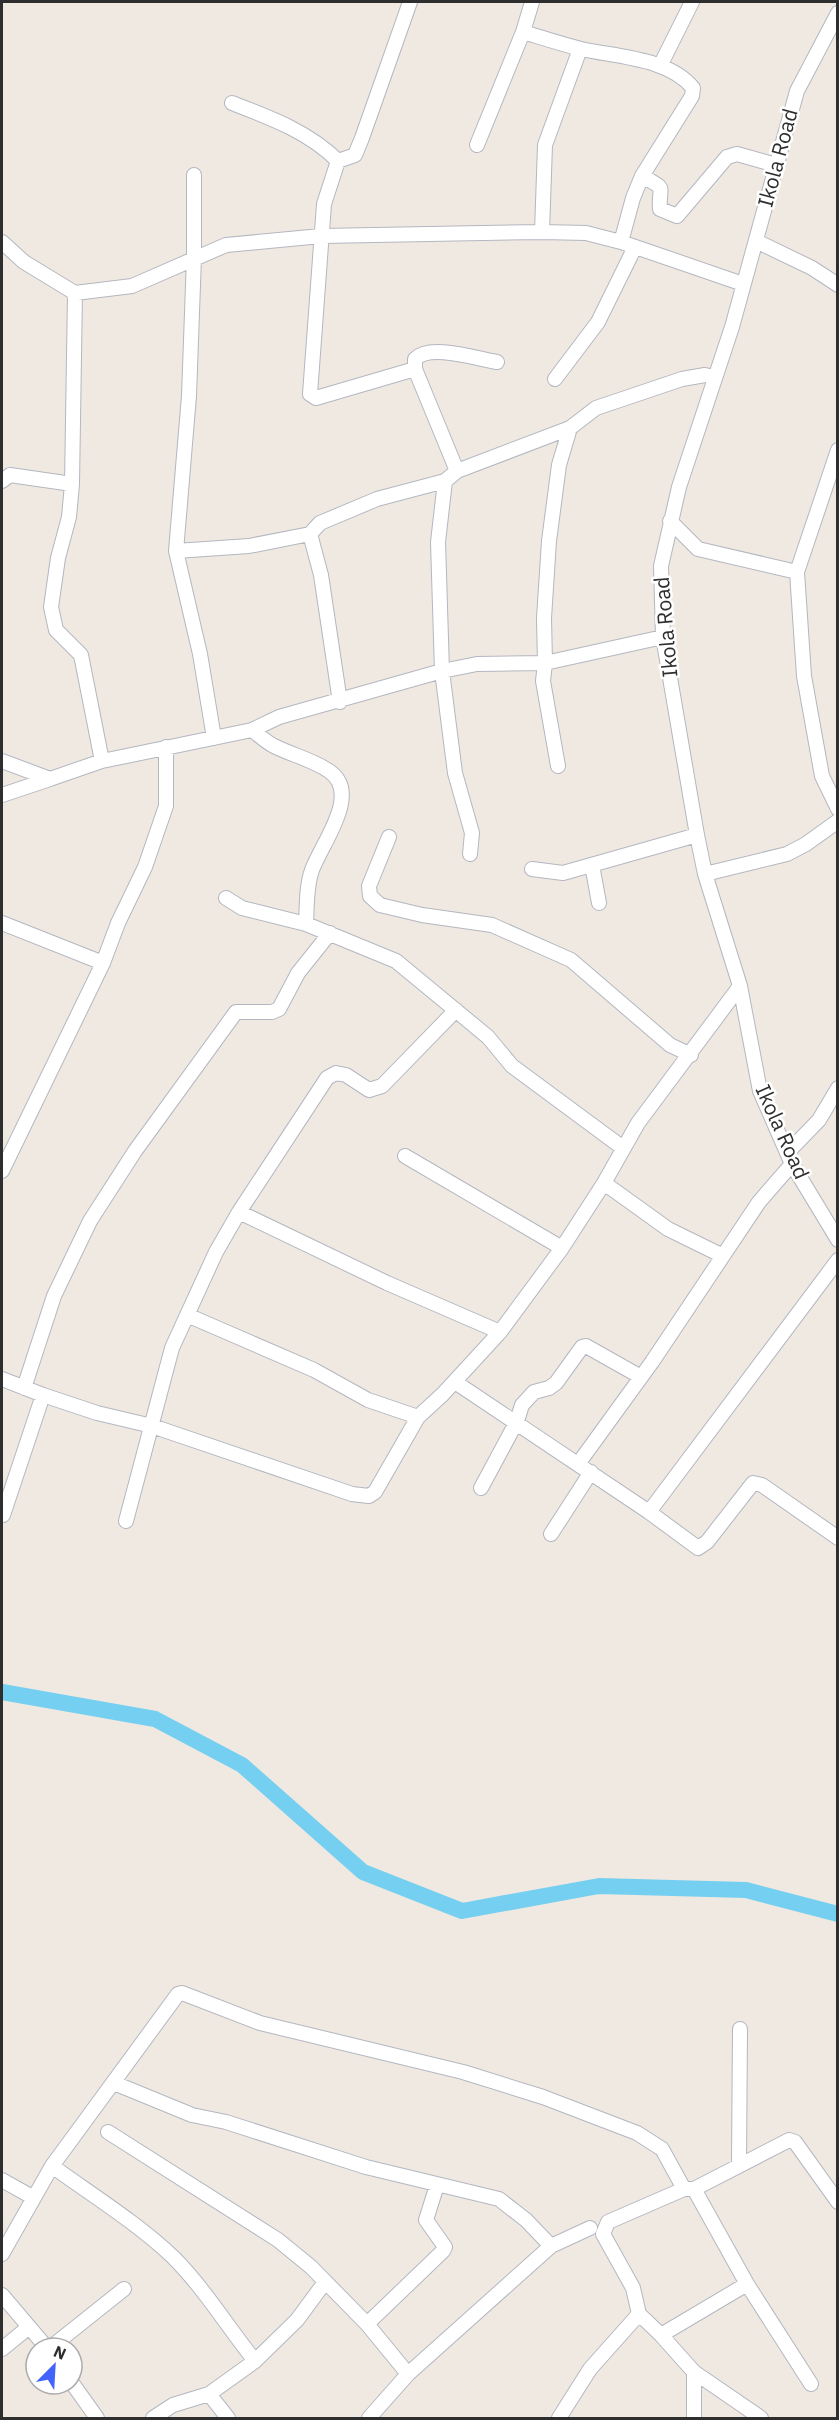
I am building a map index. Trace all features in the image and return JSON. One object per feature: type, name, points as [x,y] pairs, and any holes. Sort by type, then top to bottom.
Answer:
[{"type":"street","points":[[338,161],[355,155],[410,2]]},
{"type":"street","points":[[477,145],[524,32],[532,2]]},
{"type":"street","points":[[660,66],[692,2]]},
{"type":"street","name":"Ikola Road","points":[[837,13],[796,91],[756,241],[670,521],[661,566],[663,637],[697,836],[705,874],[740,986],[760,1091],[790,1158],[837,1240]]},
{"type":"street","points":[[524,32],[580,49],[660,66],[688,81],[693,88],[692,96],[642,176],[633,198],[621,242]]},
{"type":"street","points":[[542,232],[545,145],[580,49]]},
{"type":"street","points":[[232,103],[275,119],[312,139],[338,161]]},
{"type":"street","points":[[642,176],[659,186],[663,194],[660,208],[677,216],[727,157],[737,154],[776,165]]},
{"type":"street","points":[[338,161],[324,204],[310,394],[312,397],[415,369]]},
{"type":"street","points":[[194,176],[194,257],[189,396],[176,551],[200,654],[214,738]]},
{"type":"street","points":[[2,242],[24,262],[75,293],[132,286],[226,245],[321,236],[542,232],[586,234],[621,242],[743,284]]},
{"type":"street","points":[[756,241],[834,278]]},
{"type":"street","points":[[555,379],[598,322],[635,247]]},
{"type":"street","points":[[75,293],[72,484],[69,517],[58,558],[51,607],[56,630],[81,655],[102,761]]},
{"type":"street","points":[[456,471],[415,369],[415,359],[421,353],[432,351],[497,362]]},
{"type":"street","points":[[176,551],[249,546],[310,534],[320,523],[377,499],[445,481],[456,471],[570,428],[596,408],[682,380],[705,375],[714,377]]},
{"type":"street","points":[[558,766],[543,681],[544,618],[549,541],[558,465],[570,428]]},
{"type":"street","points":[[837,450],[797,572],[806,688],[822,776],[837,809]]},
{"type":"street","points":[[2,481],[10,475],[72,484]]},
{"type":"street","points":[[445,481],[438,542],[442,671],[455,773],[472,833],[470,854]]},
{"type":"street","points":[[670,521],[698,549],[797,572]]},
{"type":"street","points":[[310,534],[321,575],[340,702]]},
{"type":"street","points":[[2,795],[102,761],[252,730],[279,717],[340,702],[442,671],[486,663],[545,663],[663,637]]},
{"type":"street","points":[[252,730],[272,746],[329,770],[340,781],[344,796],[307,887],[306,924]]},
{"type":"street","points":[[2,1171],[103,963],[118,922],[145,867],[166,806],[166,747]]},
{"type":"street","points":[[2,761],[50,779]]},
{"type":"street","points":[[705,874],[787,854],[806,844],[837,821]]},
{"type":"street","points":[[532,870],[563,873],[697,836]]},
{"type":"street","points":[[389,837],[369,886],[374,900],[380,905],[422,915],[492,925],[570,960],[670,1045],[691,1055]]},
{"type":"street","points":[[592,865],[598,903]]},
{"type":"street","points":[[226,898],[242,908],[306,924],[396,961],[488,1037],[512,1066],[623,1148]]},
{"type":"street","points":[[2,923],[103,963]]},
{"type":"street","points":[[24,1388],[54,1296],[90,1221],[135,1151],[236,1012],[272,1012],[279,1009],[298,973],[330,933]]},
{"type":"street","points":[[2,1378],[97,1413],[152,1426],[365,1497],[375,1492],[418,1417],[455,1382],[500,1332],[562,1248],[604,1183],[638,1123],[691,1055],[712,1021],[740,986]]},
{"type":"street","points":[[126,1521],[172,1348],[216,1252],[239,1212],[327,1078],[336,1073],[346,1075],[369,1090],[382,1086],[456,1010]]},
{"type":"street","points":[[578,1464],[641,1377],[721,1256],[819,1120],[837,1088]]},
{"type":"street","points":[[405,1156],[562,1248]]},
{"type":"street","points":[[604,1183],[668,1229],[721,1256]]},
{"type":"street","points":[[239,1212],[387,1283],[500,1332]]},
{"type":"street","points":[[649,1512],[837,1260]]},
{"type":"street","points":[[187,1315],[314,1370],[368,1400],[418,1417]]},
{"type":"street","points":[[481,1488],[517,1421],[522,1405],[534,1392],[549,1388],[556,1383],[582,1347],[586,1346],[641,1377]]},
{"type":"street","points":[[455,1382],[517,1421],[700,1548],[749,1485],[758,1483],[837,1538]]},
{"type":"street","points":[[3,1515],[43,1395]]},
{"type":"street","points":[[551,1534],[591,1472]]},
{"type":"street","points":[[2,2254],[52,2166],[114,2083],[140,2043],[178,1994],[182,1993],[260,2023],[463,2073],[531,2093],[637,2133],[662,2150],[689,2189],[811,2384]]},
{"type":"street","points":[[739,2164],[740,2029]]},
{"type":"street","points":[[114,2083],[192,2115],[226,2122],[366,2167],[499,2199],[526,2220],[551,2246]]},
{"type":"street","points":[[108,2132],[278,2240],[367,2324],[408,2374]]},
{"type":"street","points":[[761,2418],[694,2372],[662,2335],[639,2314],[633,2288],[603,2234],[604,2227],[608,2222],[689,2189],[792,2140],[837,2202]]},
{"type":"street","points":[[52,2166],[172,2256],[205,2292],[215,2311],[255,2361]]},
{"type":"street","points":[[2,2180],[34,2199]]},
{"type":"street","points":[[367,2324],[443,2251],[445,2247],[426,2220],[437,2185]]},
{"type":"street","points":[[369,2418],[408,2374],[551,2246],[590,2228]]},
{"type":"street","points":[[153,2418],[173,2405],[209,2394],[255,2361],[297,2320],[325,2282]]},
{"type":"street","points":[[662,2335],[747,2284]]},
{"type":"street","points":[[63,2336],[124,2289]]},
{"type":"street","points":[[2,2295],[37,2336]]},
{"type":"street","points":[[559,2418],[590,2369],[639,2314]]},
{"type":"street","points":[[2,2349],[29,2327]]},
{"type":"street","points":[[694,2372],[694,2418]]},
{"type":"street","points":[[209,2394],[228,2418]]},
{"type":"street","points":[[81,2396],[97,2418]]},
{"type":"waterway","points":[[2,1692],[155,1719],[242,1765],[363,1872],[462,1911],[599,1886],[746,1890],[838,1914]]}]
